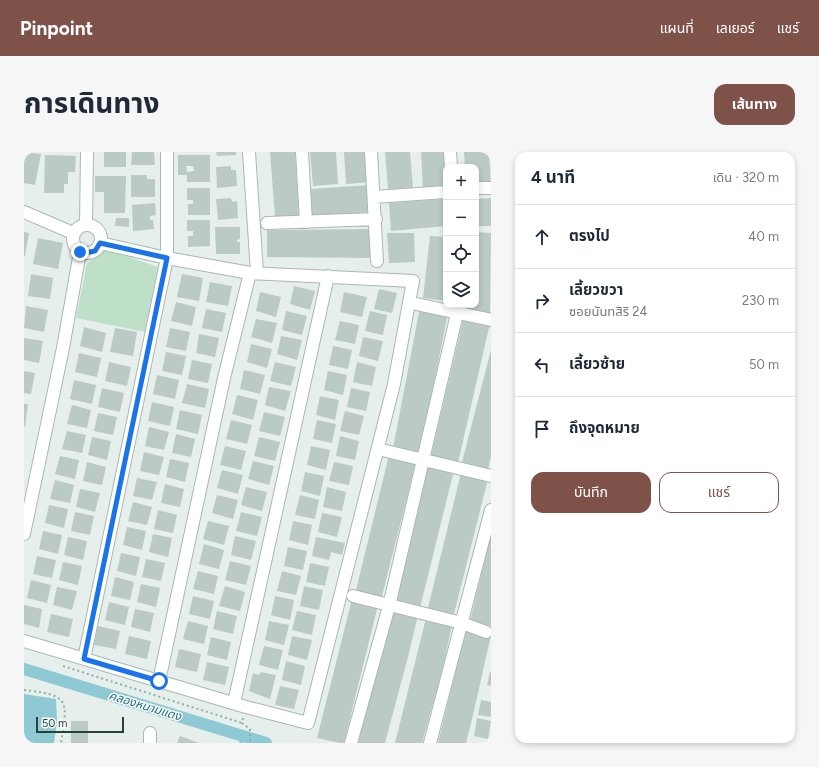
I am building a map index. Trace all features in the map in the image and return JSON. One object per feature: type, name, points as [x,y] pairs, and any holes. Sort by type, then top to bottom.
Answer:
[{"type":"street","points":[[86,225],[87,152]]},
{"type":"street","points":[[84,659],[167,258],[168,152]]},
{"type":"street","points":[[159,681],[224,378],[254,273],[249,152]]},
{"type":"street","points":[[302,152],[306,222]]},
{"type":"street","points":[[371,152],[376,219],[377,261]]},
{"type":"street","points":[[450,152],[451,164]]},
{"type":"street","points":[[479,188],[491,188]]},
{"type":"street","points":[[374,197],[443,192]]},
{"type":"street","points":[[24,212],[74,233]]},
{"type":"street","points":[[267,223],[376,219]]},
{"type":"street","points":[[86,225],[95,227],[100,234],[100,243],[95,251],[85,253],[80,252],[73,245],[74,233],[78,227],[86,225]]},
{"type":"street","points":[[24,641],[234,703],[308,723],[394,384],[412,281],[254,273],[167,258],[100,243]]},
{"type":"street","points":[[24,534],[63,348],[80,252]]},
{"type":"street","points":[[234,703],[328,276]]},
{"type":"street","points":[[416,304],[458,309],[491,320]]},
{"type":"street","points":[[351,743],[389,606],[458,309]]},
{"type":"street","points":[[386,451],[491,476]]},
{"type":"street","points":[[430,743],[491,510]]},
{"type":"street","points":[[353,596],[462,623],[486,632]]},
{"type":"path","points":[[58,665],[242,723]]},
{"type":"path","points":[[24,690],[42,692],[60,698],[65,705],[65,719],[61,743]]},
{"type":"path","points":[[250,729],[250,743]]},
{"type":"green space","points":[[105,249],[158,267],[145,332],[76,318],[87,264]]},
{"type":"water","points":[[24,694],[56,699],[57,721],[54,743],[24,743]]},
{"type":"building","points":[[24,152],[41,154],[35,185],[24,183]]},
{"type":"building","points":[[104,152],[126,152],[126,167],[104,167]]},
{"type":"building","points":[[132,152],[154,152],[155,165],[131,165]]},
{"type":"building","points":[[216,152],[236,152],[236,155],[217,156]]},
{"type":"building","points":[[270,152],[295,152],[299,216],[275,218]]},
{"type":"building","points":[[310,152],[336,152],[338,184],[313,186]]},
{"type":"building","points":[[344,152],[369,152],[371,182],[346,184]]},
{"type":"building","points":[[385,152],[410,152],[413,188],[388,189]]},
{"type":"building","points":[[421,152],[446,152],[446,164],[443,164],[443,186],[423,188]]},
{"type":"building","points":[[464,152],[489,152],[491,185],[479,186],[479,164],[465,164]]},
{"type":"building","points":[[45,155],[76,156],[75,172],[68,172],[68,184],[64,184],[64,193],[44,193]]},
{"type":"building","points":[[178,155],[210,155],[210,182],[187,182],[187,175],[178,175]],"holes":[[[186,166],[193,166],[194,171],[187,172]]]},
{"type":"building","points":[[231,166],[231,170],[236,170],[237,186],[217,188],[216,167]]},
{"type":"building","points":[[131,175],[147,175],[147,179],[155,179],[155,197],[131,197]]},
{"type":"building","points":[[95,176],[126,176],[125,213],[104,213],[104,192],[95,192]]},
{"type":"building","points":[[369,185],[371,212],[312,216],[311,189]]},
{"type":"building","points":[[187,188],[210,188],[210,215],[188,215],[188,204],[193,204],[193,200],[187,200]]},
{"type":"building","points":[[231,198],[232,202],[237,201],[238,218],[218,220],[216,199]]},
{"type":"building","points":[[491,198],[491,226],[479,226],[479,199]]},
{"type":"building","points":[[443,199],[443,226],[391,231],[389,203]]},
{"type":"building","points":[[155,203],[156,215],[150,216],[150,220],[153,220],[154,229],[133,231],[132,205]]},
{"type":"building","points":[[116,218],[129,218],[129,227],[115,226]]},
{"type":"building","points":[[187,220],[210,220],[210,246],[188,247],[188,236],[193,236],[193,231],[187,231]]},
{"type":"building","points":[[215,227],[240,227],[240,239],[237,240],[237,242],[240,242],[240,254],[216,254]]},
{"type":"building","points":[[374,229],[374,258],[267,257],[267,230]]},
{"type":"building","points":[[24,232],[29,233],[25,256],[24,256]]},
{"type":"building","points":[[479,232],[491,233],[490,315],[463,310],[463,308],[479,308]]},
{"type":"building","points":[[387,233],[414,233],[415,262],[389,263]]},
{"type":"building","points":[[430,236],[443,237],[443,301],[423,298]]},
{"type":"building","points":[[38,238],[63,243],[58,269],[33,264]]},
{"type":"building","points":[[31,274],[53,278],[50,299],[28,296]]},
{"type":"building","points":[[182,274],[203,278],[199,301],[177,297]]},
{"type":"building","points":[[210,282],[232,286],[228,306],[206,302]]},
{"type":"building","points":[[294,286],[315,291],[310,310],[290,304]]},
{"type":"building","points":[[379,289],[397,293],[392,313],[374,309]]},
{"type":"building","points":[[260,292],[281,297],[276,317],[256,311]]},
{"type":"building","points":[[344,292],[367,297],[362,317],[340,312]]},
{"type":"building","points":[[176,302],[196,307],[192,326],[171,321]]},
{"type":"building","points":[[26,306],[48,310],[44,332],[24,328]]},
{"type":"building","points":[[420,307],[448,313],[420,452],[393,448]]},
{"type":"building","points":[[206,309],[226,313],[222,332],[202,328]]},
{"type":"building","points":[[286,311],[307,316],[302,335],[282,330]]},
{"type":"building","points":[[370,311],[387,315],[383,335],[365,331]]},
{"type":"building","points":[[464,316],[490,323],[458,463],[431,456]]},
{"type":"building","points":[[256,319],[277,323],[272,343],[251,337]]},
{"type":"building","points":[[340,321],[359,325],[355,344],[335,340]]},
{"type":"building","points":[[84,327],[106,333],[102,352],[80,346]]},
{"type":"building","points":[[115,328],[137,332],[133,356],[110,352]]},
{"type":"building","points":[[170,328],[190,332],[186,351],[166,347]]},
{"type":"building","points":[[199,334],[219,338],[215,357],[196,353]]},
{"type":"building","points":[[281,336],[302,340],[297,360],[277,354]]},
{"type":"building","points":[[363,337],[383,341],[378,361],[359,356]]},
{"type":"building","points":[[24,338],[43,341],[39,363],[24,360]]},
{"type":"building","points":[[251,344],[272,349],[267,368],[247,362]]},
{"type":"building","points":[[333,346],[352,350],[348,369],[329,365]]},
{"type":"building","points":[[491,350],[491,457],[488,469],[462,462]]},
{"type":"building","points":[[166,352],[186,356],[182,375],[162,371]]},
{"type":"building","points":[[79,353],[101,358],[97,377],[75,372]]},
{"type":"building","points":[[192,360],[212,364],[208,383],[188,379]]},
{"type":"building","points":[[109,362],[131,367],[127,386],[105,381]]},
{"type":"building","points":[[275,362],[296,367],[291,386],[270,381]]},
{"type":"building","points":[[357,362],[376,367],[372,386],[353,382]]},
{"type":"building","points":[[244,370],[265,375],[260,394],[240,389]]},
{"type":"building","points":[[24,371],[35,373],[31,394],[24,393]]},
{"type":"building","points":[[328,371],[347,375],[343,395],[324,390]]},
{"type":"building","points":[[157,375],[179,380],[175,399],[153,394]]},
{"type":"building","points":[[74,380],[96,385],[92,404],[70,399]]},
{"type":"building","points":[[187,384],[209,389],[205,408],[182,403]]},
{"type":"building","points":[[269,387],[291,391],[285,411],[265,405]]},
{"type":"building","points":[[102,388],[124,393],[120,412],[98,407]]},
{"type":"building","points":[[351,388],[370,392],[366,411],[347,407]]},
{"type":"building","points":[[237,395],[258,400],[253,420],[232,414]]},
{"type":"building","points":[[320,396],[339,400],[335,420],[316,415]]},
{"type":"building","points":[[152,402],[174,407],[170,426],[148,421]]},
{"type":"building","points":[[24,404],[28,404],[25,427],[24,426]]},
{"type":"building","points":[[72,405],[91,410],[87,428],[67,424]]},
{"type":"building","points":[[180,410],[202,415],[198,434],[176,429]]},
{"type":"building","points":[[345,411],[364,416],[359,435],[340,431]]},
{"type":"building","points":[[264,412],[285,417],[280,436],[259,431]]},
{"type":"building","points":[[98,413],[117,417],[113,435],[94,431]]},
{"type":"building","points":[[231,420],[252,425],[247,444],[226,439]]},
{"type":"building","points":[[317,420],[336,424],[332,443],[313,439]]},
{"type":"building","points":[[149,427],[169,432],[164,450],[145,446]]},
{"type":"building","points":[[67,431],[86,435],[82,453],[62,449]]},
{"type":"building","points":[[176,434],[195,439],[191,457],[172,453]]},
{"type":"building","points":[[340,436],[359,441],[355,460],[336,456]]},
{"type":"building","points":[[92,437],[111,441],[107,460],[88,455]]},
{"type":"building","points":[[259,437],[280,442],[275,461],[254,456]]},
{"type":"building","points":[[225,446],[246,451],[241,470],[220,465]]},
{"type":"building","points":[[311,446],[330,450],[326,470],[307,465]]},
{"type":"building","points":[[144,452],[164,457],[159,475],[140,471]]},
{"type":"building","points":[[389,455],[416,462],[381,600],[355,594]]},
{"type":"building","points":[[60,456],[79,460],[75,479],[55,474]]},
{"type":"building","points":[[170,459],[189,463],[185,482],[166,477]]},
{"type":"building","points":[[253,461],[274,466],[269,485],[248,479]]},
{"type":"building","points":[[87,462],[106,467],[102,485],[83,481]]},
{"type":"building","points":[[334,462],[353,466],[349,485],[329,481]]},
{"type":"building","points":[[428,463],[454,470],[420,608],[394,602]]},
{"type":"building","points":[[222,470],[243,475],[238,494],[217,488]]},
{"type":"building","points":[[305,472],[324,476],[320,496],[301,491]]},
{"type":"building","points":[[461,473],[488,479],[453,618],[427,612]]},
{"type":"building","points":[[137,478],[157,482],[152,500],[133,496]]},
{"type":"building","points":[[55,480],[74,485],[70,503],[50,499]]},
{"type":"building","points":[[165,484],[184,489],[180,507],[161,503]]},
{"type":"building","points":[[246,487],[267,492],[262,511],[241,505]]},
{"type":"building","points":[[327,487],[346,492],[342,511],[323,507]]},
{"type":"building","points":[[80,489],[100,493],[95,512],[76,507]]},
{"type":"building","points":[[217,495],[238,500],[233,519],[212,513]]},
{"type":"building","points":[[300,495],[319,500],[315,519],[295,515]]},
{"type":"building","points":[[133,502],[152,507],[147,525],[128,521]]},
{"type":"building","points":[[49,505],[68,509],[64,528],[45,523]]},
{"type":"building","points":[[158,510],[177,515],[173,533],[154,529]]},
{"type":"building","points":[[75,512],[94,516],[90,535],[71,531]]},
{"type":"building","points":[[241,512],[262,517],[257,536],[236,531]]},
{"type":"building","points":[[322,513],[342,517],[337,537],[318,532]]},
{"type":"building","points":[[208,521],[229,526],[224,545],[203,539]]},
{"type":"building","points":[[293,521],[312,525],[308,545],[289,540]]},
{"type":"building","points":[[127,527],[146,531],[142,550],[123,545]]},
{"type":"building","points":[[43,531],[62,535],[58,554],[39,549]]},
{"type":"building","points":[[153,534],[172,538],[168,557],[149,552]]},
{"type":"building","points":[[235,536],[256,541],[251,560],[231,555]]},
{"type":"building","points":[[68,537],[87,541],[83,560],[64,555]]},
{"type":"building","points":[[316,537],[345,543],[342,555],[331,552],[329,560],[312,556]]},
{"type":"building","points":[[491,537],[491,626],[470,621]]},
{"type":"building","points":[[204,544],[224,550],[219,569],[199,564]]},
{"type":"building","points":[[288,547],[307,551],[303,570],[284,566]]},
{"type":"building","points":[[121,553],[140,557],[136,576],[117,571]]},
{"type":"building","points":[[37,556],[56,560],[52,578],[33,574]]},
{"type":"building","points":[[146,559],[165,563],[161,581],[142,577]]},
{"type":"building","points":[[230,561],[251,566],[246,585],[225,580]]},
{"type":"building","points":[[63,562],[82,566],[78,585],[59,580]]},
{"type":"building","points":[[310,563],[329,567],[325,586],[306,582]]},
{"type":"building","points":[[198,571],[218,576],[214,594],[193,589]]},
{"type":"building","points":[[282,571],[301,576],[296,595],[277,591]]},
{"type":"building","points":[[115,577],[134,582],[130,600],[111,596]]},
{"type":"building","points":[[31,580],[51,585],[47,603],[27,598]]},
{"type":"building","points":[[141,584],[160,588],[156,607],[137,602]]},
{"type":"building","points":[[225,586],[245,592],[240,611],[219,606]]},
{"type":"building","points":[[304,586],[323,590],[319,610],[300,606]]},
{"type":"building","points":[[57,587],[77,591],[72,610],[53,605]]},
{"type":"building","points":[[193,596],[214,601],[210,619],[189,614]]},
{"type":"building","points":[[275,596],[294,600],[290,620],[271,615]]},
{"type":"building","points":[[352,599],[378,605],[344,743],[340,743],[317,738]]},
{"type":"building","points":[[109,602],[129,607],[125,625],[105,620]]},
{"type":"building","points":[[24,605],[42,609],[39,628],[24,624]]},
{"type":"building","points":[[135,609],[154,613],[150,632],[131,627]]},
{"type":"building","points":[[391,609],[418,615],[408,657],[385,743],[358,743]]},
{"type":"building","points":[[217,611],[237,616],[233,634],[213,629]]},
{"type":"building","points":[[297,611],[316,615],[312,635],[292,630]]},
{"type":"building","points":[[51,614],[73,619],[69,637],[47,632]]},
{"type":"building","points":[[426,618],[452,625],[443,667],[422,743],[395,743]]},
{"type":"building","points":[[188,621],[208,626],[204,644],[183,639]]},
{"type":"building","points":[[269,621],[289,625],[284,645],[265,640]]},
{"type":"building","points":[[98,626],[120,631],[116,649],[94,645]]},
{"type":"building","points":[[466,629],[491,635],[474,711],[466,743],[438,743]]},
{"type":"building","points":[[129,636],[151,641],[147,659],[125,654]]},
{"type":"building","points":[[292,636],[312,640],[307,660],[288,655]]},
{"type":"building","points":[[211,637],[231,642],[227,660],[207,655]]},
{"type":"building","points":[[264,646],[283,650],[278,670],[259,665]]},
{"type":"building","points":[[179,649],[201,654],[197,672],[175,667]]},
{"type":"building","points":[[286,661],[305,666],[301,685],[282,680]]},
{"type":"building","points":[[207,662],[229,667],[225,685],[203,680]]},
{"type":"building","points":[[261,672],[276,675],[270,699],[249,691],[253,673],[259,675]]},
{"type":"building","points":[[491,672],[491,686],[487,685]]},
{"type":"building","points":[[280,686],[299,690],[294,709],[275,705]]},
{"type":"building","points":[[481,700],[491,702],[491,717],[478,715]]},
{"type":"building","points":[[477,718],[491,721],[488,739],[474,736]]},
{"type":"building","points":[[71,721],[88,721],[88,743],[71,743]]},
{"type":"building","points":[[180,736],[199,743],[177,743]]},
{"type":"waterway","name":"คลองหนามแดง","points":[[24,669],[266,743]]},
{"type":"waterway","name":"คลองหนามแดง","points":[[241,736],[241,743]]},
{"type":"route","points":[[80,252],[90,253],[95,251],[100,243],[167,258],[84,659],[159,681]]}]
